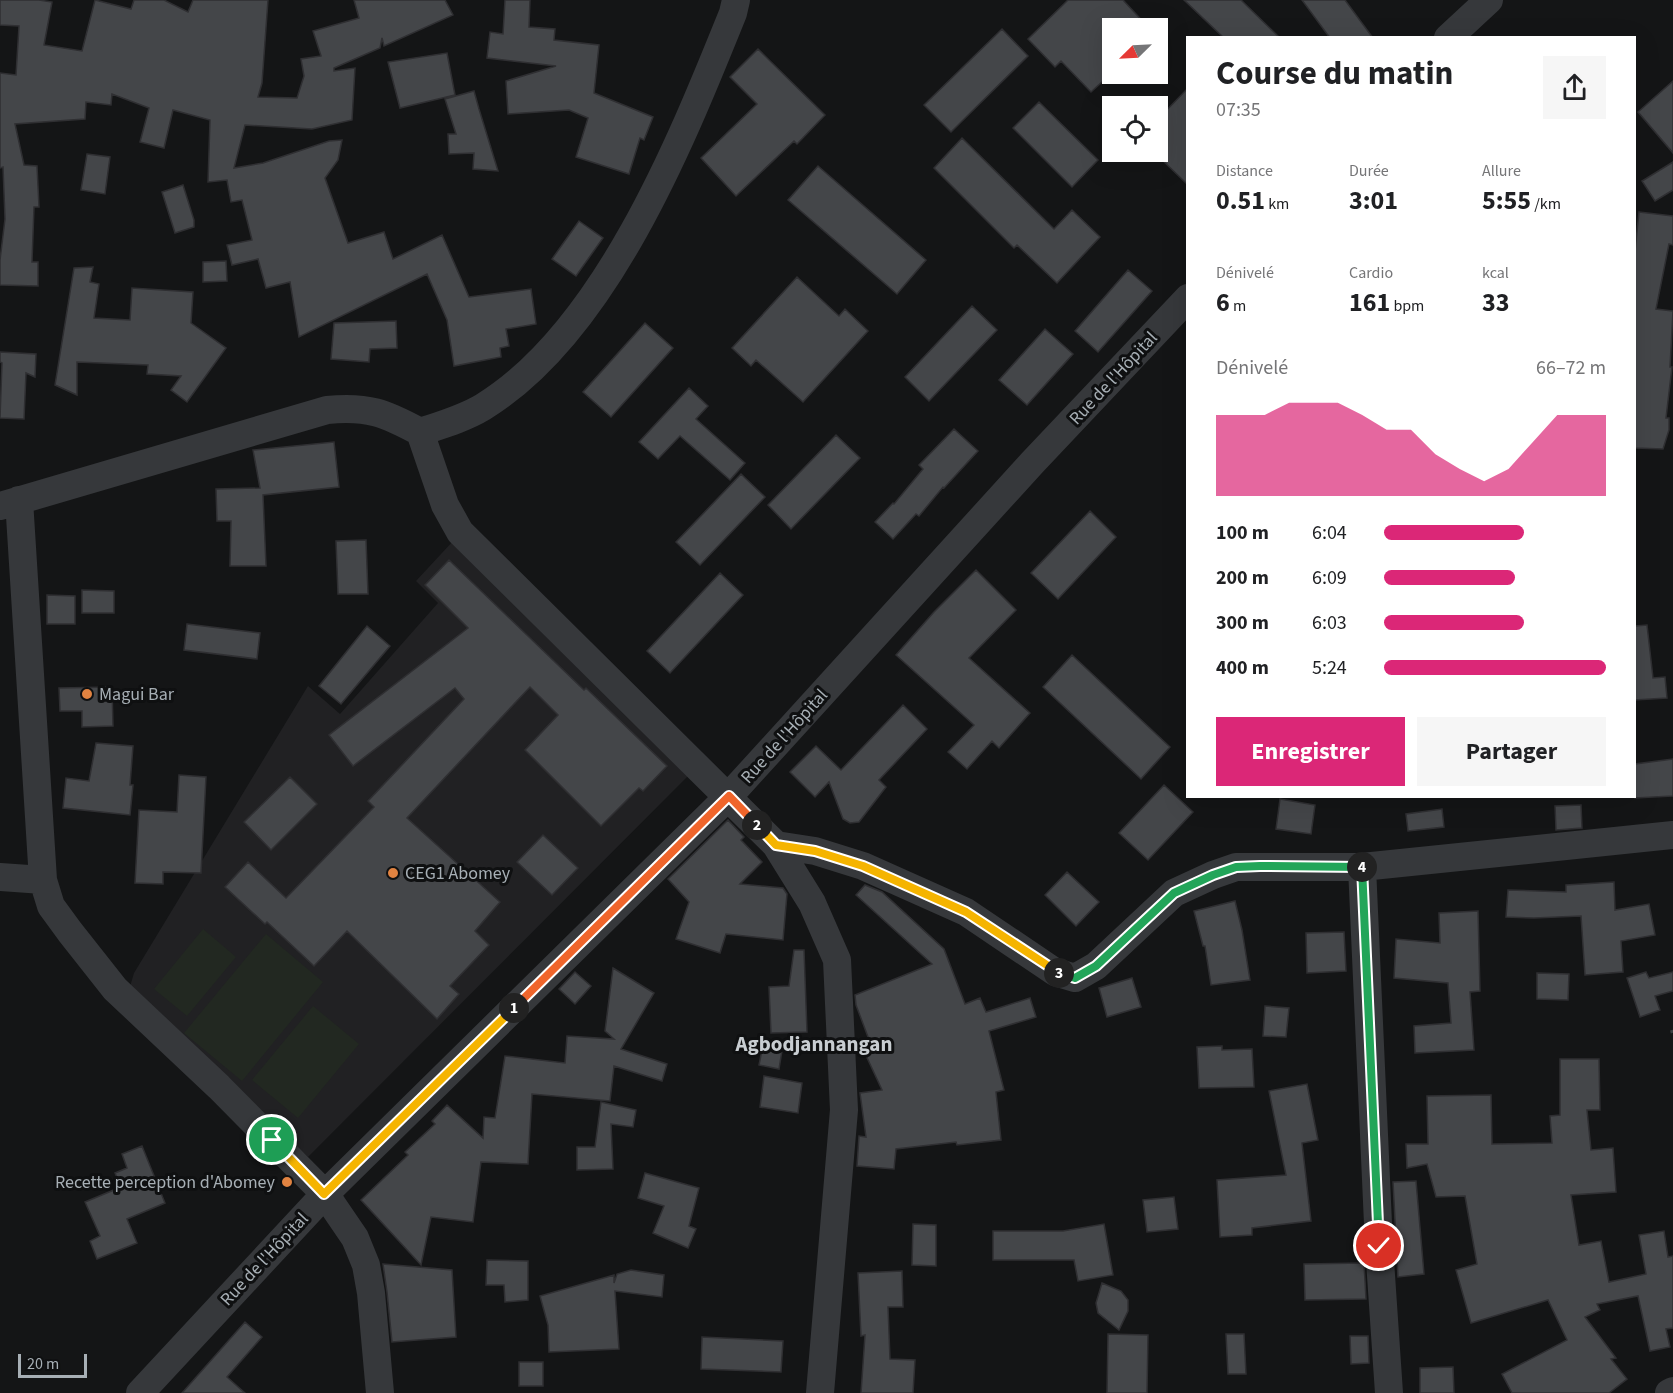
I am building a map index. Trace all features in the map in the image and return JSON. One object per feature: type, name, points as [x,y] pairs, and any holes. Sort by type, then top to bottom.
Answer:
[{"type":"street","points":[[420,432],[462,418],[484,406],[520,380],[560,339],[604,280],[636,226],[691,117],[733,13],[736,0]]},
{"type":"street","points":[[1450,36],[1489,0]]},
{"type":"street","name":"Rue de l'Hôpital","points":[[140,1393],[324,1194],[729,796],[1032,464],[1186,300]]},
{"type":"street","points":[[380,1393],[371,1293],[366,1265],[355,1238],[324,1194],[219,1087],[115,989],[51,906],[43,880],[9,503],[327,410],[353,408],[393,417],[420,432],[445,505],[460,531],[776,845],[812,903],[837,960],[844,1110],[820,1393]]},
{"type":"street","points":[[776,845],[815,851],[863,866],[966,912],[1055,972],[1075,978],[1096,966],[1174,893],[1236,867],[1362,867],[1673,835]]},
{"type":"street","points":[[1362,867],[1379,1246],[1389,1393]]},
{"type":"street","points":[[0,877],[43,880]]},
{"type":"shaded area","name":"CEG1 Abomey","points":[[454,540],[692,772],[308,1157],[129,990],[134,973],[308,686],[340,714],[438,603],[416,581]]},
{"type":"shaded area","points":[[203,929],[236,957],[187,1016],[154,989]]},
{"type":"shaded area","points":[[266,934],[323,982],[242,1081],[184,1033]]},
{"type":"shaded area","points":[[313,1006],[359,1044],[298,1118],[252,1080]]},
{"type":"building","points":[[0,0],[52,2],[44,45],[82,51],[95,0],[131,9],[134,0],[164,0],[188,12],[193,0],[268,0],[262,83],[258,97],[297,98],[304,76],[301,59],[321,56],[313,31],[359,18],[354,0],[445,0],[453,15],[384,46],[382,38],[380,48],[334,68],[334,71],[355,68],[352,120],[312,129],[245,125],[234,168],[263,163],[329,141],[342,140],[338,160],[325,178],[348,243],[384,232],[393,259],[442,235],[469,297],[531,289],[536,324],[506,329],[509,346],[500,348],[501,357],[454,366],[447,320],[427,274],[299,337],[290,282],[266,288],[258,259],[232,265],[227,245],[252,240],[242,200],[231,202],[227,180],[208,182],[210,120],[173,110],[164,148],[140,142],[149,108],[112,94],[111,105],[86,102],[85,119],[15,124],[24,165],[37,166],[39,207],[34,207],[32,262],[38,262],[38,286],[0,285],[0,260],[5,219],[3,167],[0,168],[0,73],[16,75],[19,26],[0,25]]},
{"type":"building","points":[[505,0],[530,0],[529,27],[555,29],[554,40],[599,45],[594,93],[653,117],[644,140],[640,138],[629,174],[576,157],[588,118],[569,110],[508,114],[506,81],[556,66],[487,58],[490,32],[503,34]]},
{"type":"building","points":[[1068,0],[1123,0],[1140,18],[1102,18],[1102,82],[1091,92],[1061,61],[1055,67],[1028,39]]},
{"type":"building","points":[[1184,0],[1241,0],[1278,36],[1222,36]]},
{"type":"building","points":[[1302,0],[1345,0],[1372,36],[1329,36]]},
{"type":"building","points":[[1002,29],[1028,56],[951,132],[924,105]]},
{"type":"building","points":[[758,49],[825,115],[797,144],[794,141],[736,196],[701,158],[757,104],[730,77]]},
{"type":"building","points":[[447,53],[455,95],[400,108],[388,62]]},
{"type":"building","points":[[1673,81],[1673,153],[1638,112]]},
{"type":"building","points":[[1186,90],[1186,183],[1164,162],[1168,162],[1168,109]]},
{"type":"building","points":[[474,91],[498,171],[473,169],[474,153],[449,154],[448,134],[456,134],[445,99]]},
{"type":"building","points":[[1039,102],[1098,160],[1072,187],[1013,128]]},
{"type":"building","points":[[962,138],[1054,229],[1072,210],[1100,237],[1057,283],[1017,245],[1014,248],[934,168]]},
{"type":"building","points":[[87,154],[110,157],[105,194],[81,190]]},
{"type":"building","points":[[1673,162],[1673,190],[1655,201],[1642,181]]},
{"type":"building","points":[[818,166],[926,260],[897,294],[788,200]]},
{"type":"building","points":[[183,185],[194,227],[175,233],[162,192]]},
{"type":"building","points":[[1639,212],[1673,216],[1673,245],[1669,244],[1656,309],[1673,311],[1670,367],[1672,367],[1666,418],[1669,418],[1669,430],[1663,449],[1636,448],[1636,241]]},
{"type":"building","points":[[579,221],[603,238],[576,276],[552,259]]},
{"type":"building","points":[[226,261],[227,281],[203,282],[203,262]]},
{"type":"building","points":[[93,267],[90,282],[99,284],[94,318],[130,320],[132,288],[193,292],[191,323],[226,348],[187,402],[171,390],[181,376],[147,374],[148,365],[77,362],[77,395],[55,385],[74,268]]},
{"type":"building","points":[[1128,270],[1152,291],[1098,352],[1075,331]]},
{"type":"building","points":[[797,277],[839,316],[845,309],[868,331],[803,402],[756,360],[751,366],[732,348]]},
{"type":"building","points":[[972,306],[997,330],[929,401],[905,377]]},
{"type":"building","points":[[396,321],[397,348],[370,349],[369,362],[331,359],[334,323]]},
{"type":"building","points":[[645,323],[673,348],[611,417],[583,392]]},
{"type":"building","points":[[1045,329],[1073,354],[1027,405],[999,380]]},
{"type":"building","points":[[0,352],[36,354],[35,377],[26,373],[24,419],[0,418],[2,363]]},
{"type":"building","points":[[689,388],[708,406],[696,419],[745,463],[730,480],[680,436],[658,459],[639,442]]},
{"type":"building","points":[[954,429],[978,451],[919,516],[916,514],[893,539],[875,522],[894,504],[923,469],[919,465]]},
{"type":"building","points":[[836,435],[860,458],[791,529],[768,505]]},
{"type":"building","points":[[334,442],[339,487],[263,495],[266,566],[230,566],[231,521],[217,521],[216,489],[260,488],[253,450]]},
{"type":"building","points":[[741,474],[765,497],[700,565],[676,542]]},
{"type":"building","points":[[1090,511],[1116,537],[1058,599],[1031,573]]},
{"type":"building","points":[[366,540],[368,594],[338,594],[336,541]]},
{"type":"building","points":[[449,560],[667,766],[643,791],[639,788],[601,826],[525,750],[558,715],[530,687],[407,818],[500,902],[475,931],[489,945],[450,986],[459,994],[437,1019],[347,931],[314,966],[225,887],[248,862],[286,898],[374,807],[368,801],[464,699],[455,688],[353,766],[329,735],[468,628],[425,585]]},
{"type":"building","points":[[976,570],[1016,610],[969,658],[1030,713],[999,748],[992,741],[967,769],[948,752],[974,725],[896,655]]},
{"type":"building","points":[[720,573],[743,595],[670,673],[647,651]]},
{"type":"building","points":[[82,590],[114,591],[114,613],[82,613]]},
{"type":"building","points":[[47,595],[75,596],[75,624],[47,624]]},
{"type":"building","points":[[187,624],[260,633],[257,659],[184,650]]},
{"type":"building","points":[[1647,625],[1653,678],[1665,677],[1667,698],[1636,700],[1636,626]]},
{"type":"building","points":[[367,626],[390,646],[341,704],[319,686]]},
{"type":"building","points":[[1072,655],[1170,747],[1141,779],[1043,687]]},
{"type":"building","points":[[112,687],[113,726],[82,727],[82,711],[60,711],[59,688]]},
{"type":"building","points":[[903,705],[927,729],[879,780],[886,787],[859,822],[850,823],[843,819],[829,782],[815,797],[790,772],[816,746],[841,770]]},
{"type":"building","points":[[96,743],[133,746],[130,815],[63,808],[66,778],[89,781]]},
{"type":"building","points":[[1673,759],[1673,796],[1636,798],[1636,764]]},
{"type":"building","points":[[179,775],[206,777],[201,873],[163,872],[163,884],[135,883],[139,810],[177,812]]},
{"type":"building","points":[[290,777],[317,804],[271,850],[244,822]]},
{"type":"building","points":[[1164,785],[1193,812],[1148,860],[1119,833]]},
{"type":"building","points":[[1280,799],[1315,805],[1311,834],[1276,829]]},
{"type":"building","points":[[1581,805],[1582,828],[1556,830],[1555,806]]},
{"type":"building","points":[[1442,809],[1444,827],[1408,831],[1406,814]]},
{"type":"building","points":[[728,820],[744,837],[741,840],[762,862],[740,884],[783,888],[787,894],[783,940],[726,934],[720,953],[676,939],[689,902],[668,879]]},
{"type":"building","points":[[543,835],[578,868],[552,895],[517,862]]},
{"type":"building","points":[[1067,872],[1099,902],[1076,926],[1045,895]]},
{"type":"building","points":[[1614,882],[1615,910],[1649,904],[1655,935],[1621,941],[1623,972],[1585,975],[1581,916],[1506,917],[1508,890],[1566,892],[1566,885]]},
{"type":"building","points":[[865,885],[882,892],[944,949],[965,1004],[980,998],[986,1012],[1030,998],[1036,1017],[989,1031],[1004,1090],[996,1092],[1001,1140],[957,1145],[956,1142],[896,1149],[894,1169],[857,1166],[859,1136],[866,1137],[860,1093],[882,1090],[863,1049],[871,1045],[856,1005],[855,995],[932,964],[856,895]]},
{"type":"building","points":[[1235,901],[1250,980],[1211,985],[1205,946],[1203,946],[1194,911]]},
{"type":"building","points":[[1478,911],[1480,991],[1470,992],[1474,1050],[1415,1053],[1414,1026],[1451,1023],[1448,983],[1394,978],[1396,939],[1440,943],[1439,913]]},
{"type":"building","points":[[1344,932],[1346,971],[1307,973],[1306,933]]},
{"type":"building","points":[[794,950],[804,950],[807,1032],[771,1033],[769,987],[789,986]]},
{"type":"building","points":[[613,968],[654,993],[621,1049],[667,1064],[662,1081],[614,1066],[610,1101],[532,1094],[528,1164],[481,1162],[473,1222],[431,1217],[421,1265],[361,1200],[408,1155],[405,1152],[435,1124],[432,1121],[447,1105],[483,1138],[484,1117],[495,1118],[505,1056],[565,1063],[567,1036],[614,1039],[605,1031]]},
{"type":"building","points":[[575,972],[591,986],[575,1004],[559,989]]},
{"type":"building","points":[[1646,972],[1649,978],[1673,972],[1673,991],[1655,996],[1660,1010],[1640,1017],[1627,978]]},
{"type":"building","points":[[1537,973],[1569,974],[1568,1000],[1537,999]]},
{"type":"building","points":[[1132,978],[1141,1007],[1107,1017],[1099,988]]},
{"type":"building","points":[[1265,1006],[1289,1008],[1286,1037],[1263,1036]]},
{"type":"building","points":[[764,1040],[783,1044],[779,1069],[759,1065]]},
{"type":"building","points":[[1222,1046],[1222,1050],[1252,1049],[1254,1087],[1199,1088],[1197,1047]]},
{"type":"building","points":[[1560,1059],[1599,1059],[1600,1110],[1587,1110],[1591,1150],[1613,1148],[1616,1192],[1571,1195],[1579,1245],[1601,1241],[1609,1282],[1646,1274],[1639,1235],[1664,1231],[1668,1257],[1673,1256],[1673,1328],[1666,1329],[1670,1347],[1650,1351],[1638,1296],[1597,1304],[1600,1310],[1585,1317],[1616,1358],[1611,1359],[1627,1379],[1609,1393],[1512,1393],[1502,1374],[1567,1340],[1548,1300],[1471,1323],[1456,1270],[1477,1264],[1465,1196],[1436,1197],[1427,1164],[1407,1168],[1406,1144],[1428,1144],[1427,1096],[1491,1095],[1492,1144],[1552,1143],[1550,1116],[1560,1115]]},
{"type":"building","points":[[764,1076],[802,1083],[798,1113],[760,1107]]},
{"type":"building","points":[[1307,1084],[1318,1140],[1302,1143],[1311,1221],[1252,1228],[1252,1235],[1220,1237],[1217,1180],[1286,1175],[1269,1091]]},
{"type":"building","points":[[601,1102],[636,1110],[633,1127],[611,1124],[613,1169],[577,1170],[577,1147],[595,1147]]},
{"type":"building","points":[[142,1146],[165,1203],[127,1219],[137,1243],[97,1259],[90,1241],[100,1236],[85,1202],[121,1187],[115,1173],[127,1168],[122,1154]]},
{"type":"building","points":[[645,1173],[699,1188],[689,1226],[696,1229],[688,1248],[653,1233],[664,1206],[638,1198]]},
{"type":"building","points":[[1416,1181],[1424,1274],[1398,1277],[1393,1182]]},
{"type":"building","points":[[1174,1197],[1178,1229],[1147,1232],[1143,1200]]},
{"type":"building","points":[[913,1224],[936,1225],[936,1266],[912,1265]]},
{"type":"building","points":[[1104,1224],[1113,1275],[1078,1281],[1074,1260],[993,1260],[993,1231],[1063,1231]]},
{"type":"building","points":[[487,1260],[528,1261],[528,1300],[505,1302],[504,1285],[486,1285]]},
{"type":"building","points":[[1364,1263],[1366,1299],[1305,1300],[1304,1264]]},
{"type":"building","points":[[383,1264],[452,1270],[456,1337],[392,1342]]},
{"type":"building","points":[[631,1270],[664,1275],[662,1297],[615,1291],[619,1349],[549,1352],[548,1325],[540,1296],[614,1275],[614,1283],[617,1274]]},
{"type":"building","points":[[902,1271],[903,1307],[888,1307],[890,1359],[915,1360],[913,1393],[861,1393],[865,1335],[861,1336],[858,1273]]},
{"type":"building","points":[[1102,1283],[1121,1291],[1128,1300],[1128,1311],[1119,1330],[1098,1313],[1096,1303]]},
{"type":"building","points":[[245,1322],[262,1337],[227,1377],[245,1393],[182,1393]]},
{"type":"building","points":[[1108,1334],[1148,1335],[1147,1393],[1107,1393]]},
{"type":"building","points":[[1226,1334],[1244,1334],[1246,1374],[1228,1374]]},
{"type":"building","points":[[1350,1336],[1368,1336],[1369,1363],[1351,1364]]},
{"type":"building","points":[[702,1337],[783,1341],[781,1372],[701,1369]]},
{"type":"building","points":[[519,1362],[543,1362],[543,1386],[519,1386]]},
{"type":"building","points":[[1453,1367],[1454,1393],[1420,1393],[1420,1368]]},
{"type":"place","name":"Magui Bar","points":[[87,694]]},
{"type":"place","name":"CEG1 Abomey","points":[[393,873]]},
{"type":"place","name":"Recette perception d'Abomey","points":[[287,1182]]},
{"type":"district","name":"Agbodjannangan","points":[[814,1044]]},
{"type":"route","points":[[272,1140],[324,1194],[729,796],[776,845],[815,851],[863,866],[966,912],[1055,972],[1075,978],[1096,966],[1174,893],[1213,875],[1236,867],[1362,867],[1379,1246]]}]
